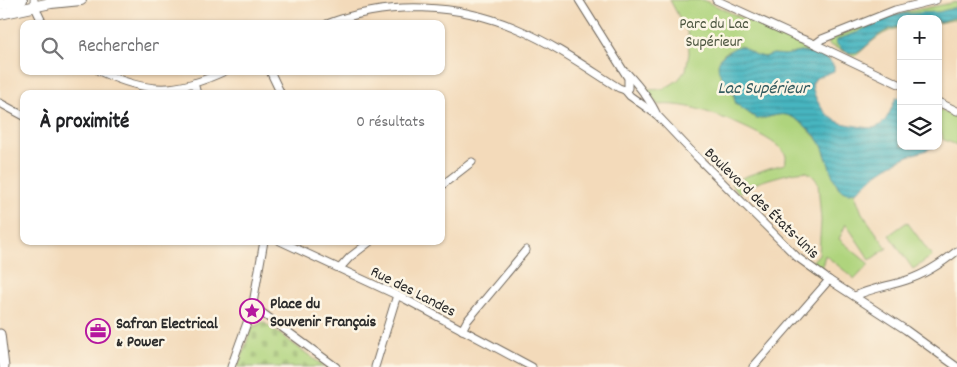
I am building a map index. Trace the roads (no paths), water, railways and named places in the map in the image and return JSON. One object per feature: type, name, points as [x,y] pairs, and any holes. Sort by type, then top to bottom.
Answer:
[{"type":"main road","points":[[0,4],[51,4],[81,0]]},
{"type":"main road","points":[[0,14],[18,3]]},
{"type":"street","name":"Boulevard des États-Unis","points":[[579,0],[624,69],[652,103],[657,115]]},
{"type":"street","points":[[716,0],[897,83]]},
{"type":"street","points":[[815,44],[822,39],[895,10],[936,0]]},
{"type":"street","points":[[34,3],[41,20]]},
{"type":"street","points":[[337,20],[351,14],[407,3],[451,8],[510,25],[527,33],[571,57],[619,88],[626,89],[636,84],[640,87]]},
{"type":"street","name":"Boulevard des États-Unis","points":[[624,69],[628,78],[626,89],[630,96],[657,115],[797,257],[906,330],[957,367]]},
{"type":"street","points":[[109,75],[130,84],[150,88],[172,88],[194,84],[215,75]]},
{"type":"street","points":[[272,75],[280,90]]},
{"type":"street","points":[[194,84],[196,90]]},
{"type":"street","points":[[0,104],[20,114]]},
{"type":"street","points":[[942,104],[957,111]]},
{"type":"street","points":[[445,183],[472,162]]},
{"type":"street","points":[[231,367],[252,309],[263,245]]},
{"type":"street","name":"Rue des Landes","points":[[289,245],[397,295],[532,367]]},
{"type":"street","points":[[340,268],[350,257],[366,245]]},
{"type":"street","points":[[462,330],[467,321],[526,250]]},
{"type":"street","points":[[855,296],[866,291],[907,280],[942,262],[957,251]]},
{"type":"street","points":[[754,367],[829,280]]},
{"type":"street","points":[[375,367],[397,295]]},
{"type":"street","points":[[252,309],[261,312],[336,367]]},
{"type":"street","points":[[0,336],[4,367]]},
{"type":"water","points":[[957,7],[957,17],[942,21],[942,15],[897,15],[897,27],[882,33],[855,53],[844,51],[836,41],[897,14],[939,12]]},
{"type":"water","name":"Lac Supérieur","points":[[739,46],[755,55],[765,57],[773,54],[785,55],[800,52],[816,52],[827,58],[834,66],[834,71],[816,78],[812,84],[818,102],[830,117],[841,123],[877,127],[888,116],[897,98],[897,150],[927,150],[906,157],[893,164],[870,179],[862,188],[855,192],[848,193],[843,191],[838,187],[831,173],[821,144],[806,127],[787,115],[757,119],[736,104],[732,91],[725,83],[719,70],[718,64],[727,53]]},
{"type":"place","name":"Place du Souvenir Français","points":[[252,311]]},
{"type":"place","name":"Safran Electrical & Power","points":[[98,331]]},
{"type":"park label","name":"Parc du Lac Supérieur","points":[[714,31]]}]
